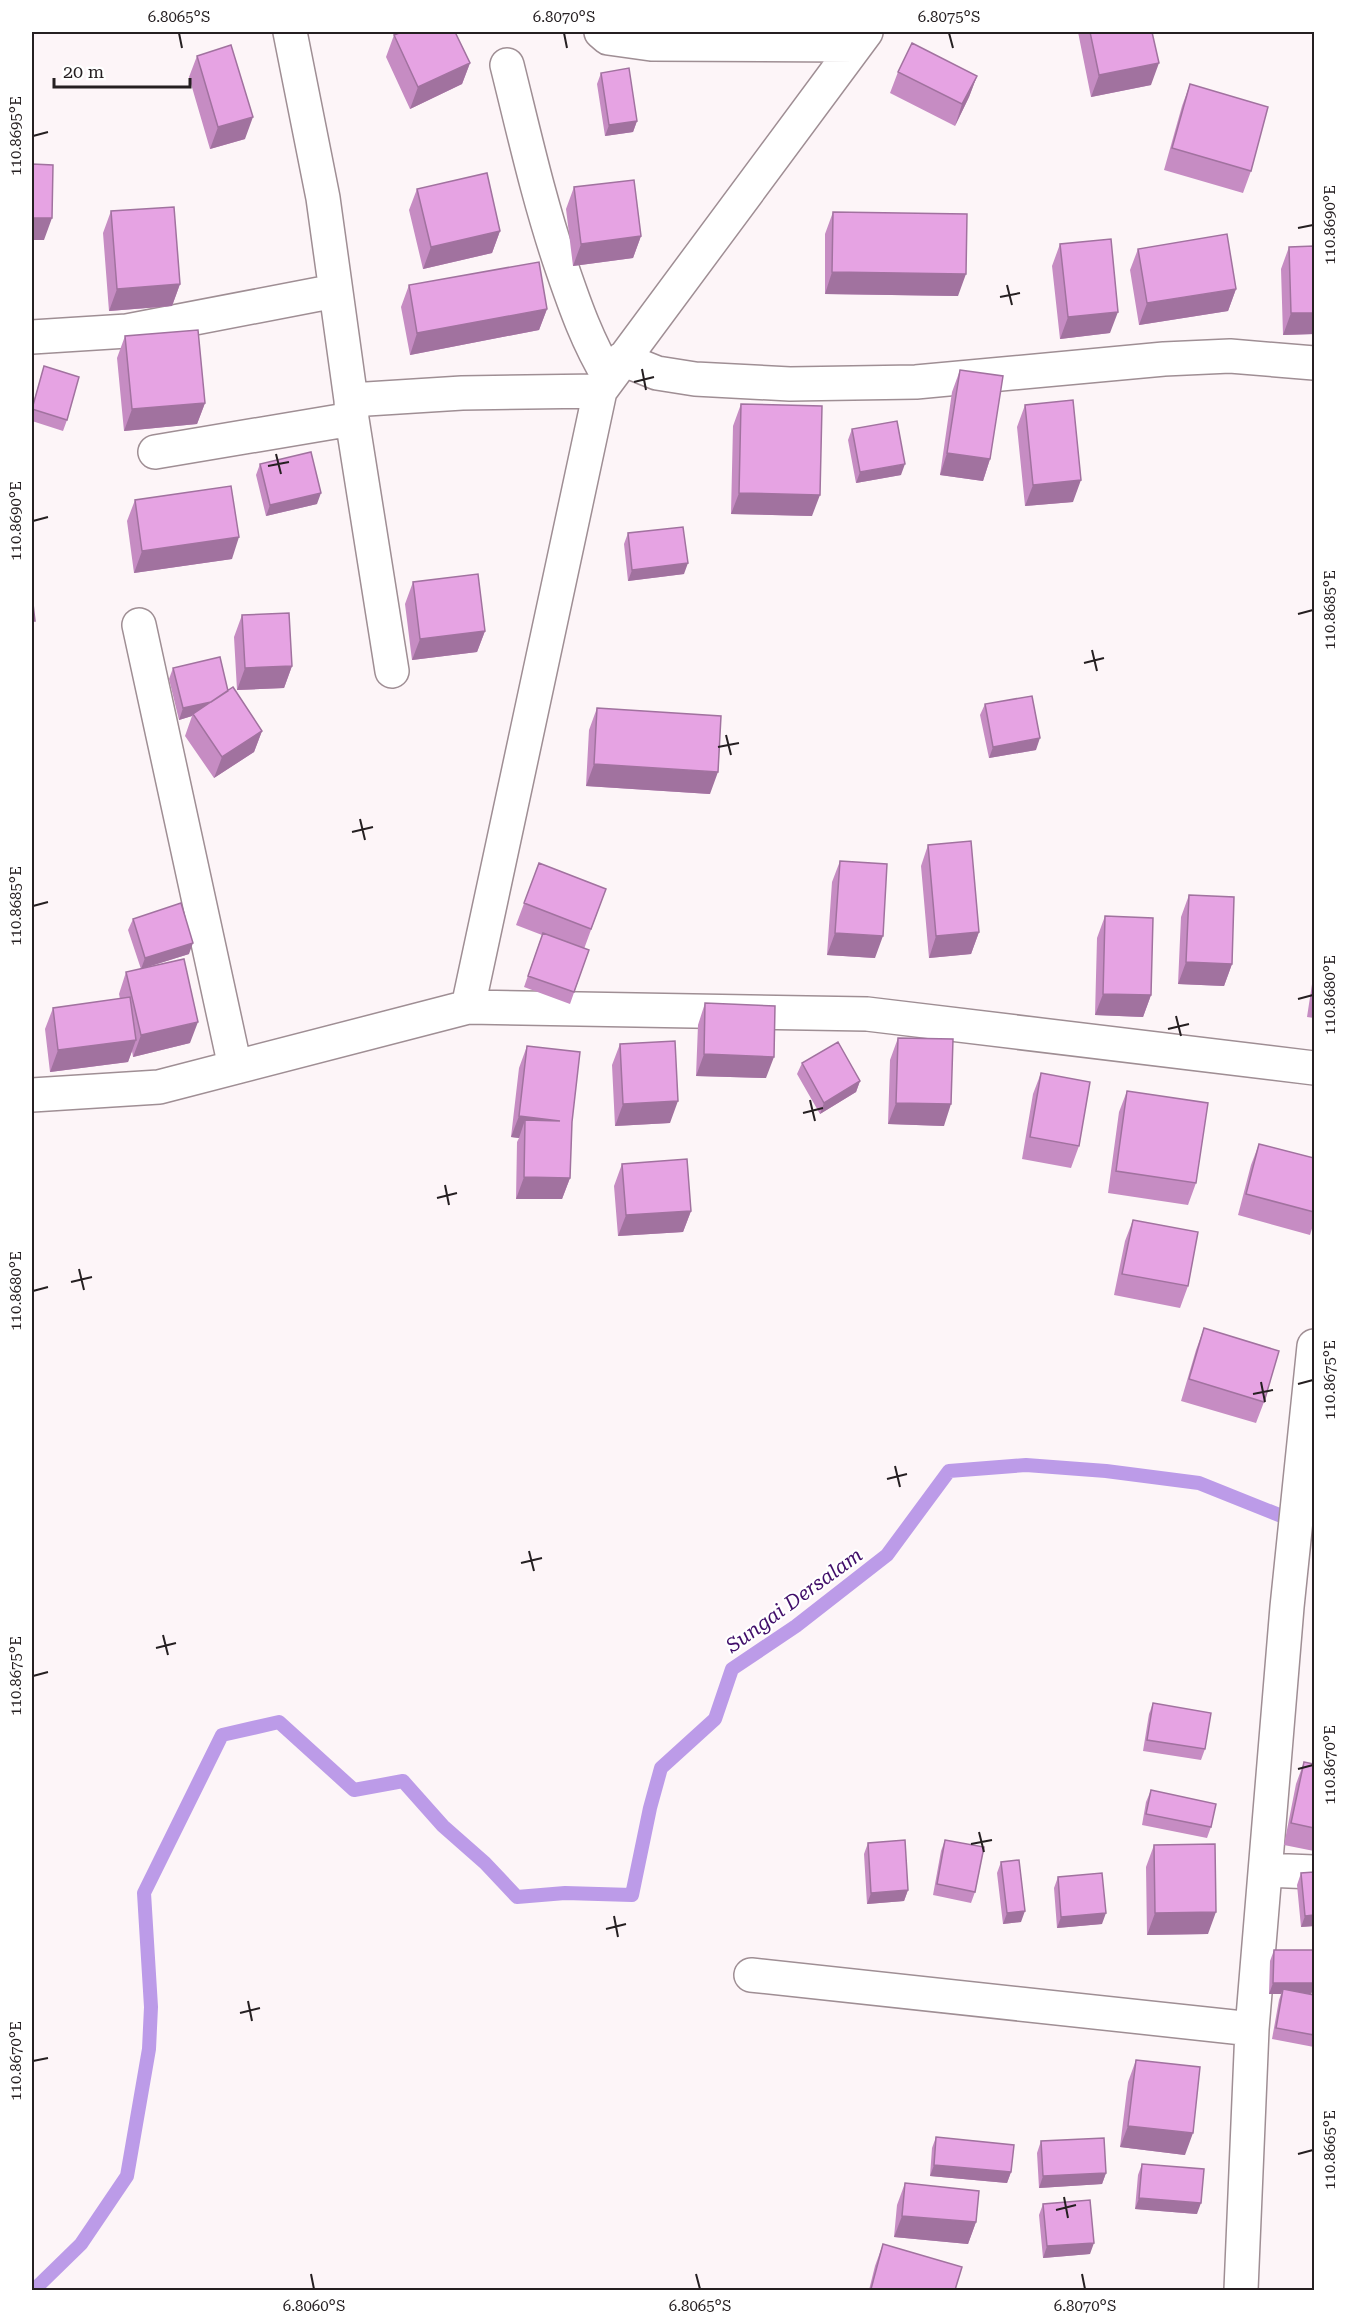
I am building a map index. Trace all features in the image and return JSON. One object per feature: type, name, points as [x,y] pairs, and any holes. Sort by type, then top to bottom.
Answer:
[{"type":"street","points":[[290,32],[323,198],[351,409],[392,671]]},
{"type":"street","points":[[601,32],[608,38],[651,44],[861,38]]},
{"type":"street","points":[[468,1007],[610,375],[861,38]]},
{"type":"street","points":[[507,65],[543,210],[577,312],[593,351],[610,375]]},
{"type":"street","points":[[32,338],[127,331],[335,291]]},
{"type":"street","points":[[155,452],[351,409],[610,375],[657,373],[695,379],[790,384],[916,382],[1164,359],[1230,356],[1314,363]]},
{"type":"street","points":[[139,625],[235,1067]]},
{"type":"street","points":[[32,1095],[159,1087],[468,1007],[867,1014],[1314,1068]]},
{"type":"street","points":[[1241,2290],[1252,2029],[1287,1607],[1314,1346]]},
{"type":"street","points":[[1266,1870],[1314,1872]]},
{"type":"street","points":[[751,1975],[1252,2029]]},
{"type":"building","points":[[402,32],[455,32],[470,63],[418,87],[394,35]]},
{"type":"building","points":[[1090,32],[1152,32],[1159,63],[1099,75]]},
{"type":"building","points":[[912,43],[977,76],[962,104],[898,72]]},
{"type":"building","points":[[231,45],[253,117],[218,127],[197,56]]},
{"type":"building","points":[[629,68],[637,121],[609,125],[601,73]]},
{"type":"building","points":[[1190,84],[1268,107],[1251,171],[1172,148]]},
{"type":"building","points":[[32,164],[53,165],[52,218],[32,218]]},
{"type":"building","points":[[487,173],[500,231],[431,247],[417,189]]},
{"type":"building","points":[[634,180],[641,236],[581,244],[574,187]]},
{"type":"building","points":[[174,207],[180,284],[117,289],[111,211]]},
{"type":"building","points":[[833,212],[967,214],[966,274],[832,272]]},
{"type":"building","points":[[1227,234],[1236,289],[1147,303],[1138,249]]},
{"type":"building","points":[[1111,239],[1118,312],[1068,317],[1060,244]]},
{"type":"building","points":[[1314,246],[1314,313],[1291,313],[1289,247]]},
{"type":"building","points":[[539,262],[547,309],[417,333],[409,285]]},
{"type":"building","points":[[198,330],[205,403],[132,409],[125,336]]},
{"type":"building","points":[[44,366],[79,377],[67,420],[32,409]]},
{"type":"building","points":[[960,370],[1003,376],[990,459],[947,453]]},
{"type":"building","points":[[1073,400],[1081,480],[1033,485],[1025,405]]},
{"type":"building","points":[[741,404],[822,406],[820,495],[739,493]]},
{"type":"building","points":[[897,421],[905,464],[860,472],[852,429]]},
{"type":"building","points":[[311,452],[321,493],[270,505],[260,464]]},
{"type":"building","points":[[231,486],[239,537],[142,551],[135,500]]},
{"type":"building","points":[[683,527],[688,563],[632,570],[628,533]]},
{"type":"building","points":[[478,574],[485,631],[420,639],[413,582]]},
{"type":"building","points":[[32,595],[35,621],[32,621]]},
{"type":"building","points":[[289,613],[292,666],[245,668],[242,615]]},
{"type":"building","points":[[220,657],[228,691],[211,702],[183,708],[173,668]]},
{"type":"building","points":[[233,687],[262,731],[222,757],[193,714]]},
{"type":"building","points":[[1032,696],[1040,738],[993,747],[985,704]]},
{"type":"building","points":[[597,708],[721,716],[718,772],[594,764]]},
{"type":"building","points":[[971,841],[979,932],[936,936],[928,845]]},
{"type":"building","points":[[840,861],[887,864],[883,936],[835,933]]},
{"type":"building","points":[[539,863],[606,889],[591,929],[524,903]]},
{"type":"building","points":[[1189,895],[1234,897],[1232,964],[1186,962]]},
{"type":"building","points":[[181,903],[193,943],[145,958],[133,919]]},
{"type":"building","points":[[1105,916],[1153,918],[1151,995],[1103,994]]},
{"type":"building","points":[[543,933],[589,950],[574,992],[528,976]]},
{"type":"building","points":[[184,959],[198,1022],[141,1035],[126,972]]},
{"type":"building","points":[[130,997],[136,1040],[58,1050],[53,1008]]},
{"type":"building","points":[[705,1003],[775,1006],[774,1057],[704,1054]]},
{"type":"building","points":[[898,1038],[953,1039],[951,1104],[896,1103]]},
{"type":"building","points":[[675,1041],[678,1101],[623,1104],[620,1044]]},
{"type":"building","points":[[838,1042],[860,1081],[824,1103],[802,1063]]},
{"type":"building","points":[[527,1046],[580,1052],[572,1122],[570,1178],[524,1177],[525,1120],[560,1121],[519,1116]]},
{"type":"building","points":[[1041,1073],[1090,1082],[1079,1146],[1030,1137]]},
{"type":"building","points":[[1127,1091],[1208,1103],[1196,1183],[1116,1171]]},
{"type":"building","points":[[1259,1144],[1314,1158],[1314,1212],[1246,1194]]},
{"type":"building","points":[[687,1159],[691,1211],[626,1215],[622,1164]]},
{"type":"building","points":[[1133,1220],[1198,1232],[1188,1286],[1122,1274]]},
{"type":"building","points":[[1204,1328],[1279,1351],[1264,1402],[1189,1379]]},
{"type":"building","points":[[1153,1703],[1211,1713],[1205,1749],[1147,1740]]},
{"type":"building","points":[[1304,1762],[1314,1764],[1314,1828],[1291,1823]]},
{"type":"building","points":[[1151,1790],[1216,1804],[1211,1827],[1146,1814]]},
{"type":"building","points":[[905,1840],[908,1890],[871,1893],[868,1843]]},
{"type":"building","points":[[945,1840],[984,1847],[975,1892],[937,1884]]},
{"type":"building","points":[[1215,1844],[1216,1912],[1155,1913],[1154,1845]]},
{"type":"building","points":[[1019,1860],[1025,1911],[1007,1913],[1001,1862]]},
{"type":"building","points":[[1314,1872],[1314,1915],[1305,1916],[1301,1873]]},
{"type":"building","points":[[1102,1873],[1106,1913],[1061,1917],[1058,1877]]},
{"type":"building","points":[[1274,1950],[1314,1950],[1314,1983],[1273,1983]]},
{"type":"building","points":[[1283,1989],[1314,1995],[1314,2035],[1276,2028]]},
{"type":"building","points":[[1136,2060],[1200,2067],[1193,2133],[1128,2126]]},
{"type":"building","points":[[936,2137],[1014,2145],[1011,2172],[934,2165]]},
{"type":"building","points":[[1104,2138],[1106,2173],[1043,2176],[1041,2141]]},
{"type":"building","points":[[1142,2164],[1204,2169],[1201,2203],[1139,2198]]},
{"type":"building","points":[[905,2183],[979,2191],[976,2222],[902,2216]]},
{"type":"building","points":[[1090,2200],[1094,2243],[1047,2246],[1043,2204]]},
{"type":"building","points":[[883,2244],[962,2267],[955,2290],[871,2289]]},
{"type":"waterway","name":"Sungai Dersalam","points":[[32,2290],[81,2244],[127,2176],[149,2049],[151,2007],[144,1893],[222,1735],[279,1722],[354,1790],[403,1781],[443,1826],[485,1863],[517,1897],[565,1893],[632,1895],[650,1808],[661,1768],[715,1719],[732,1669],[796,1626],[887,1555],[949,1471],[1026,1465],[1106,1471],[1199,1483],[1314,1529]]}]
